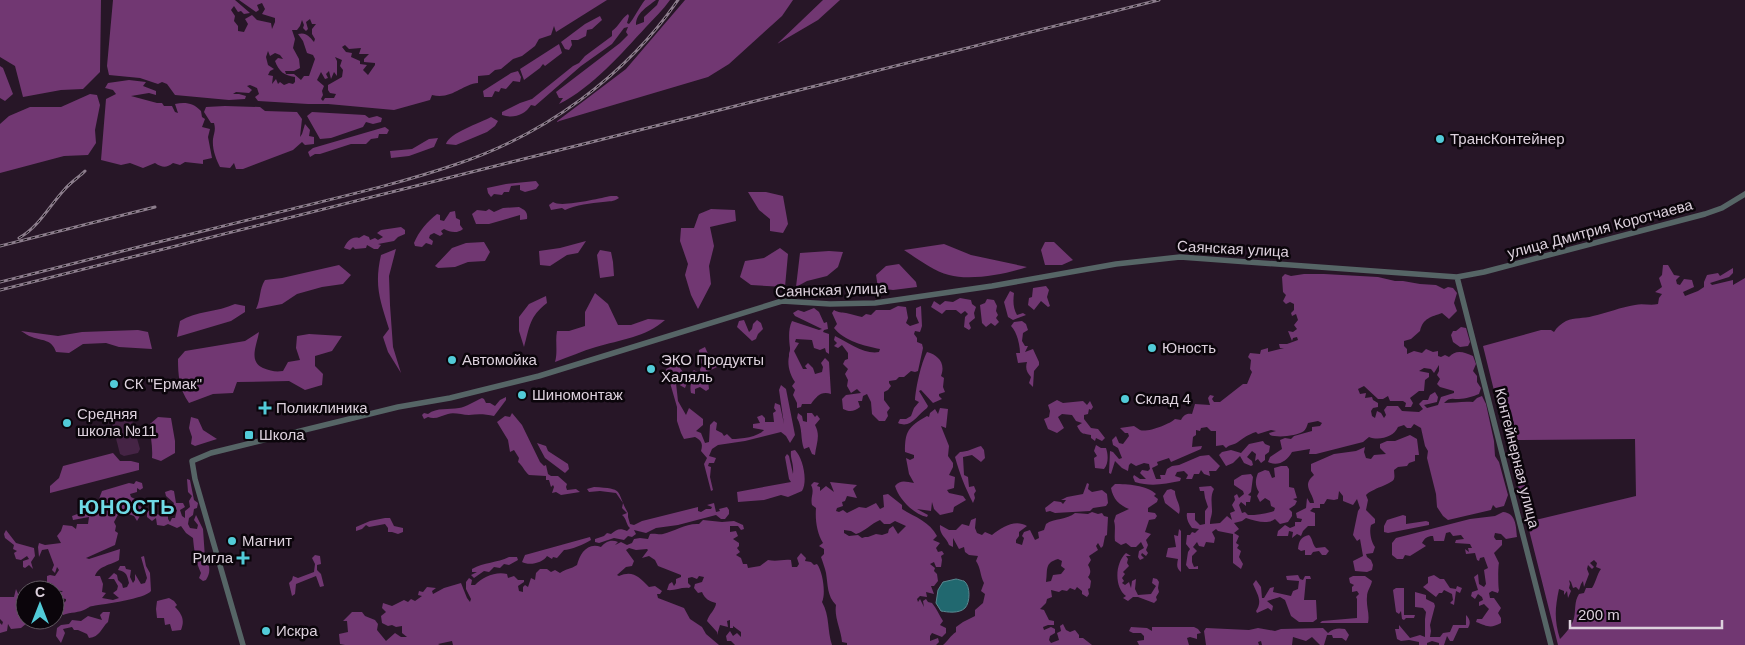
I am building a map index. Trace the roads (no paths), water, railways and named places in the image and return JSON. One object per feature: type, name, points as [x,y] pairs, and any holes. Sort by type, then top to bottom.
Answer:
[{"type":"street","name":"улица Дмитрия Коротчаева","points":[[1458,277],[1689,219],[1722,208],[1745,194]]},
{"type":"street","name":"Саянская улица","points":[[243,645],[192,461],[211,453],[398,407],[450,398],[539,376],[782,301],[835,304],[875,303],[1000,285],[1116,264],[1180,257],[1458,277]]},
{"type":"street","name":"Контейнерная улица","points":[[1458,277],[1551,645]]},
{"type":"railway","points":[[0,282],[384,186],[433,172],[489,152],[521,137],[581,100],[634,54],[678,0]]},
{"type":"railway","points":[[0,290],[1159,0]]},
{"type":"railway","points":[[19,238],[44,216],[67,186],[85,171]]},
{"type":"railway","points":[[0,246],[155,207]]},
{"type":"place","name":"ТрансКонтейнер","points":[[1440,139]]},
{"type":"place","name":"Юность","points":[[1152,348]]},
{"type":"place","name":"Автомойка","points":[[452,360]]},
{"type":"place","name":"ЭКО Продукты Халяль","points":[[651,369]]},
{"type":"place","name":"СК \"Ермак\"","points":[[114,384]]},
{"type":"place","name":"Шиномонтаж","points":[[522,395]]},
{"type":"place","name":"Склад 4","points":[[1125,399]]},
{"type":"place","name":"Поликлиника","points":[[265,408]]},
{"type":"place","name":"Средняя школа №11","points":[[67,423]]},
{"type":"place","name":"Школа","points":[[249,435]]},
{"type":"place","name":"Магнит","points":[[232,541]]},
{"type":"place","name":"Ригла","points":[[243,558]]},
{"type":"place","name":"Искра","points":[[266,631]]},
{"type":"district","name":"ЮНОСТЬ","points":[[127,507]]}]
